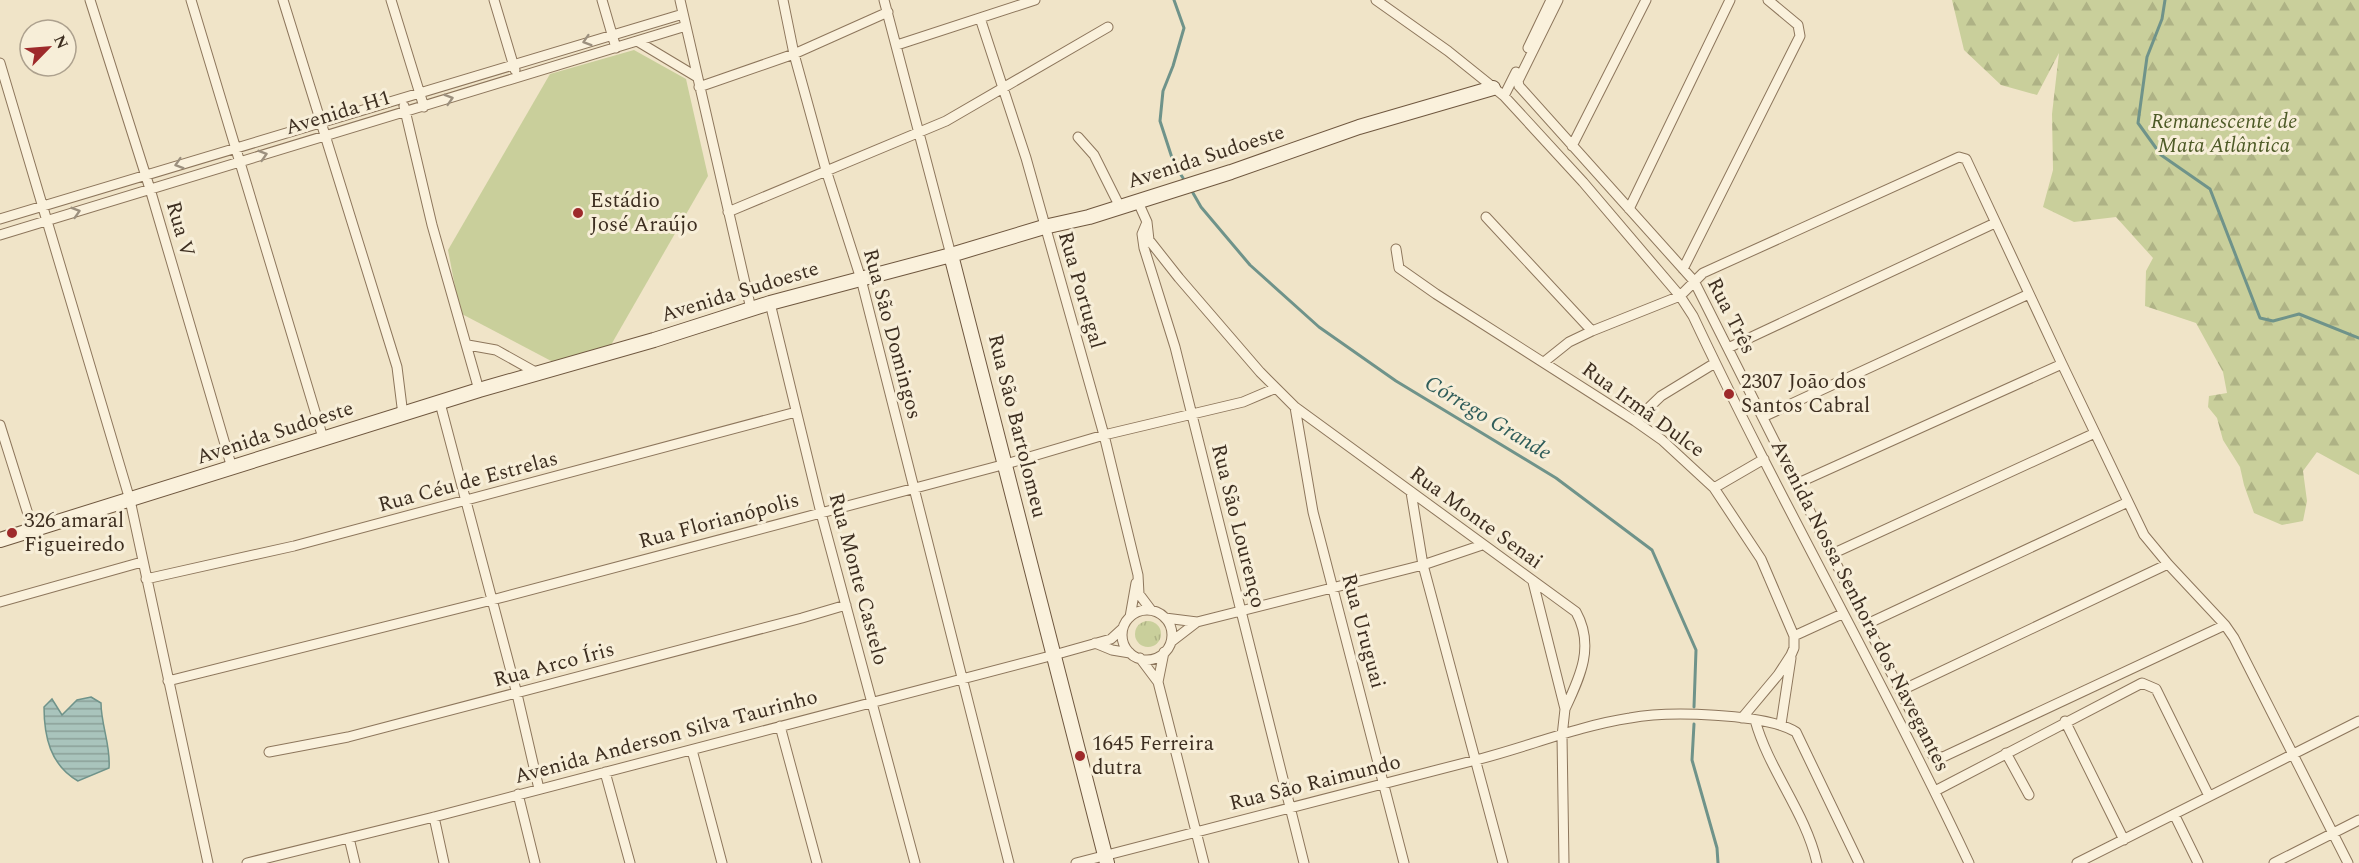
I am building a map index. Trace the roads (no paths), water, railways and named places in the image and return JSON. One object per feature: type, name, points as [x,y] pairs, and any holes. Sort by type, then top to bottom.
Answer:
[{"type":"street","name":"Rua V","points":[[90,0],[150,189],[232,468]]},
{"type":"street","points":[[191,0],[323,438]]},
{"type":"street","points":[[283,0],[397,367],[403,415]]},
{"type":"street","points":[[391,0],[424,107]]},
{"type":"street","points":[[494,0],[517,78]]},
{"type":"street","points":[[602,0],[616,48]]},
{"type":"street","points":[[680,0],[751,309]]},
{"type":"street","name":"Rua São Domingos","points":[[783,0],[794,54],[826,170],[861,279],[1009,863]]},
{"type":"street","name":"Rua São Bartolomeu","points":[[884,0],[1006,464],[1106,859]]},
{"type":"street","points":[[897,45],[1035,0]]},
{"type":"street","name":"Avenida Nossa Senhora dos Navegantes","points":[[1376,0],[1448,51],[1499,92],[1583,182],[1680,296],[1693,316],[1842,614],[1935,791],[1969,863]]},
{"type":"street","points":[[1499,92],[1551,0]]},
{"type":"street","name":"Rua Três","points":[[1558,0],[1518,81],[1521,90],[1694,281],[1931,753],[1936,758],[1943,757],[2225,625]]},
{"type":"street","points":[[1572,146],[1646,0]]},
{"type":"street","points":[[1629,209],[1730,0]]},
{"type":"street","points":[[1683,269],[1800,36],[1798,25],[1768,0]]},
{"type":"street","points":[[698,82],[794,54],[888,12]]},
{"type":"street","name":"Avenida H1","points":[[0,219],[683,14]]},
{"type":"street","name":"Rua Portugal","points":[[980,18],[1026,158],[1104,435],[1138,575],[1139,594],[1151,610]]},
{"type":"street","name":"Avenida H1","points":[[0,235],[686,26]]},
{"type":"street","points":[[728,212],[919,133],[970,108],[1108,27]]},
{"type":"street","points":[[637,41],[698,82]]},
{"type":"street","points":[[0,63],[130,500],[208,863]]},
{"type":"street","name":"Avenida Sudoeste","points":[[0,540],[323,438],[770,303],[951,255],[1044,227],[1089,217],[1359,127],[1499,92]]},
{"type":"street","points":[[401,98],[432,225],[479,390]]},
{"type":"street","points":[[1078,137],[1094,155],[1120,207]]},
{"type":"street","points":[[1544,362],[1569,342],[1680,296],[1703,273],[1959,157],[1966,159],[2144,535],[2234,638],[2348,863]]},
{"type":"street","name":"Rua São Lourenço","points":[[1138,202],[1147,222],[1142,241],[1175,347],[1304,863]]},
{"type":"street","points":[[1486,218],[1592,331]]},
{"type":"street","points":[[1147,222],[1149,240],[1179,278],[1276,388]]},
{"type":"street","points":[[1728,348],[1995,223]]},
{"type":"street","name":"Rua Irmã Dulce","points":[[1396,249],[1399,268],[1635,421],[1662,441],[1714,488],[1766,568],[1794,636]]},
{"type":"street","points":[[1763,417],[2029,294]]},
{"type":"street","name":"Rua Monte Castelo","points":[[770,303],[821,513],[915,863]]},
{"type":"street","points":[[468,345],[496,350],[539,374]]},
{"type":"street","points":[[1635,421],[1661,396],[1715,363]]},
{"type":"street","points":[[1796,484],[2062,364]]},
{"type":"street","name":"Rua Monte Senai","points":[[1276,388],[1295,407],[1576,612],[1585,633],[1584,657],[1576,686],[1565,709]]},
{"type":"street","name":"Rua Florianópolis","points":[[168,681],[492,600],[1006,464],[1104,435],[1243,402],[1276,388]]},
{"type":"street","points":[[440,403],[517,694],[539,789]]},
{"type":"street","name":"Rua Uruguai","points":[[1295,407],[1313,512],[1404,863]]},
{"type":"street","name":"Rua Céu de Estrelas","points":[[146,579],[294,546],[796,412]]},
{"type":"street","points":[[0,425],[33,530]]},
{"type":"street","points":[[1832,554],[2095,433]]},
{"type":"street","points":[[1714,488],[1764,459]]},
{"type":"street","points":[[1411,492],[1423,565],[1503,863]]},
{"type":"street","points":[[1867,624],[2128,502]]},
{"type":"street","points":[[1130,617],[1140,611],[1151,610],[1165,618],[1197,622],[1423,565],[1482,545]]},
{"type":"street","points":[[0,602],[142,562]]},
{"type":"street","points":[[1900,691],[2168,564]]},
{"type":"street","points":[[1130,653],[1123,639],[1123,628],[1130,617],[1138,575]]},
{"type":"street","points":[[1533,582],[1565,709],[1562,736],[1564,863]]},
{"type":"street","name":"Rua Arco Íris","points":[[269,752],[348,737],[517,694],[846,605]]},
{"type":"street","points":[[1742,718],[1778,675],[1791,655],[1794,648],[1794,636],[1842,614]]},
{"type":"street","points":[[1165,618],[1171,629],[1171,642]]},
{"type":"street","points":[[1095,643],[1140,658],[1153,659],[1197,622]]},
{"type":"street","name":"Avenida Anderson Silva Taurinho","points":[[247,863],[434,817],[1054,655],[1111,639],[1123,628]]},
{"type":"street","points":[[1158,682],[1164,652]]},
{"type":"street","points":[[1791,655],[1781,724],[1796,732],[1800,737],[1859,863]]},
{"type":"street","points":[[1140,658],[1158,682],[1204,863]]},
{"type":"street","points":[[1935,791],[2065,721],[2142,683],[2156,689],[2209,796]]},
{"type":"street","name":"Rua São Raimundo","points":[[1076,863],[1106,859],[1196,832],[1476,760],[1605,723],[1639,717],[1690,715],[1742,718],[1781,724]]},
{"type":"street","points":[[1755,720],[1765,751],[1808,830],[1817,863]]},
{"type":"street","points":[[2065,721],[2124,840]]},
{"type":"street","points":[[2077,863],[2359,721]]},
{"type":"street","points":[[780,726],[817,863]]},
{"type":"street","points":[[692,750],[722,863]]},
{"type":"street","points":[[2007,753],[2029,795]]},
{"type":"street","points":[[604,772],[630,863]]},
{"type":"street","points":[[518,794],[535,863]]},
{"type":"street","points":[[2174,814],[2198,863]]},
{"type":"street","points":[[434,817],[444,863]]},
{"type":"street","points":[[2274,863],[2359,820]]},
{"type":"street","points":[[349,838],[355,863]]},
{"type":"water","points":[[91,697],[101,703],[109,752],[109,768],[78,781],[61,767],[50,749],[45,729],[44,707],[52,699],[62,715],[77,700]]},
{"type":"waterway","name":"Córrego Grande","points":[[1174,0],[1184,28],[1163,91],[1160,121],[1174,164],[1183,178]]},
{"type":"waterway","points":[[2165,0],[2162,19],[2147,57],[2138,123],[2161,155],[2210,189],[2260,318],[2273,321],[2299,314],[2359,338]]},
{"type":"waterway","name":"Córrego Grande","points":[[1193,193],[1201,207],[1250,265],[1319,327],[1396,381],[1556,478],[1652,550],[1696,650],[1694,707]]},
{"type":"waterway","name":"Córrego Grande","points":[[1694,724],[1692,760],[1717,848],[1718,863]]},
{"type":"place","name":"Estádio José Araújo","points":[[578,213]]},
{"type":"place","name":"2307 João dos Santos Cabral","points":[[1729,394]]},
{"type":"place","name":"326 amaral Figueiredo","points":[[12,533]]},
{"type":"place","name":"1645 Ferreira dutra","points":[[1080,756]]},
{"type":"park label","name":"Remanescente de Mata Atlântica","points":[[2224,134]]}]
